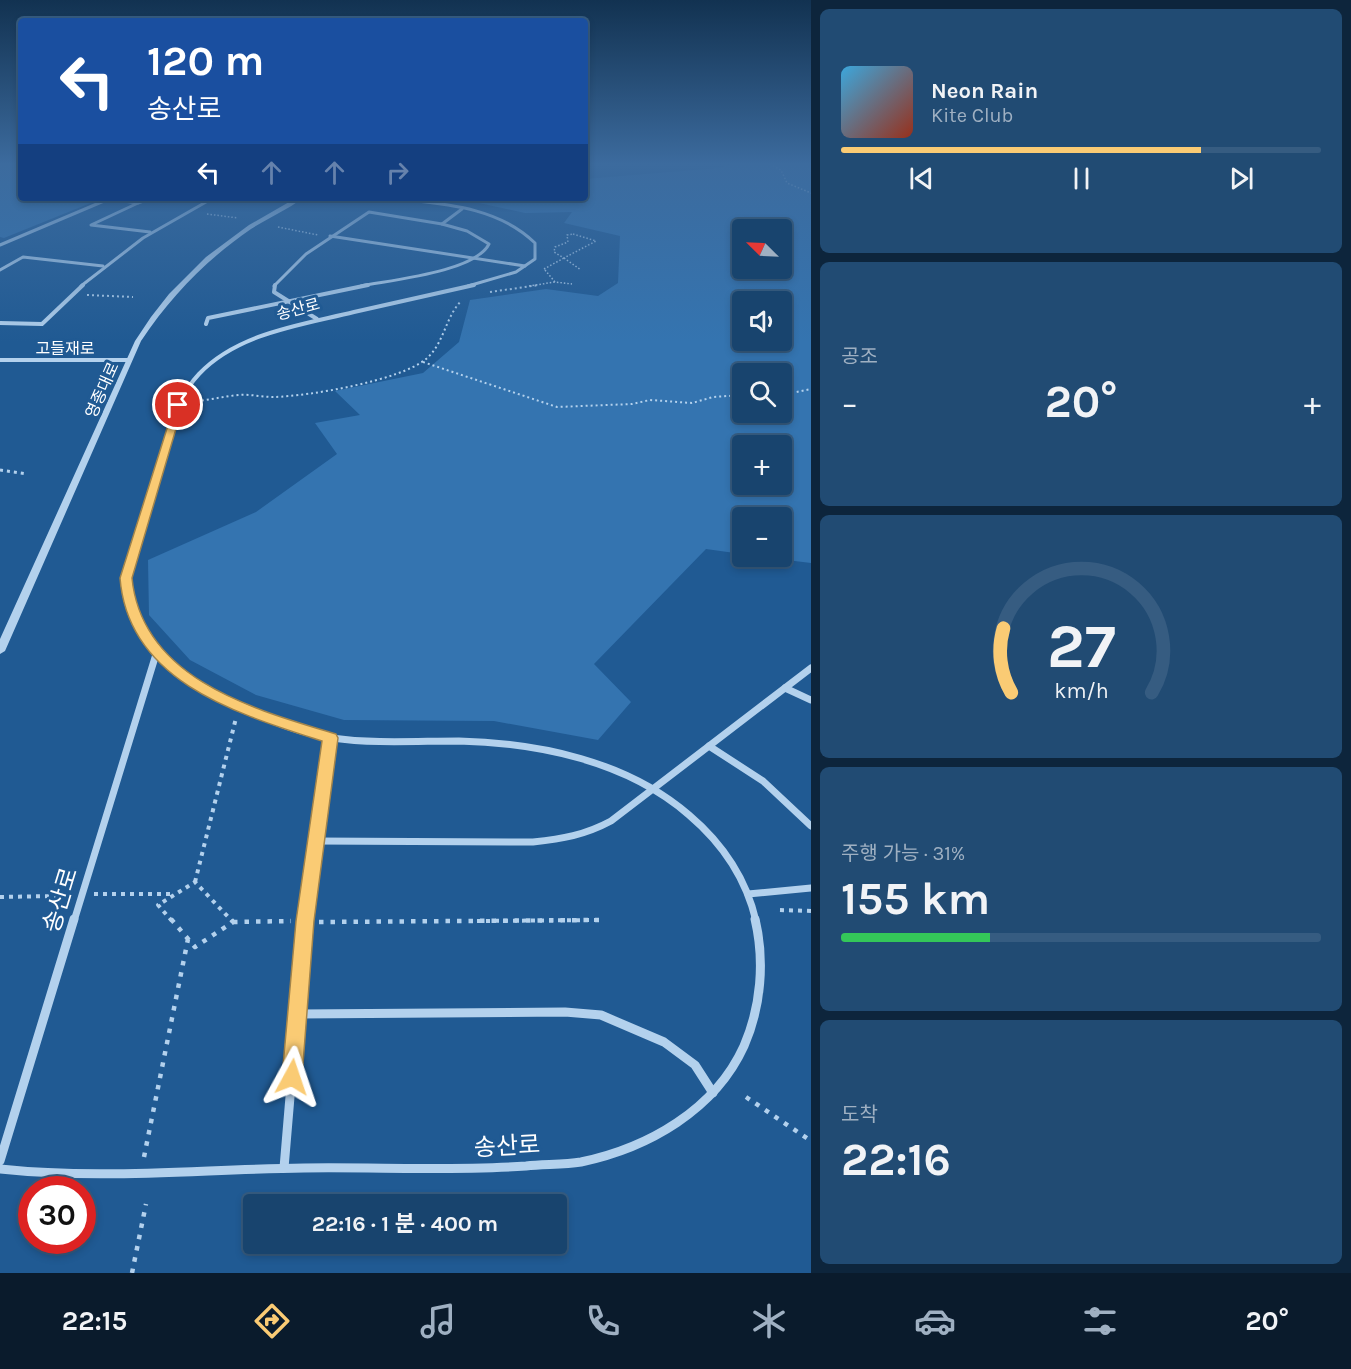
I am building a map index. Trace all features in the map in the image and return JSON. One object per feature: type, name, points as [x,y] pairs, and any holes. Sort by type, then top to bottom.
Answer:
[{"type":"street","points":[[0,245],[51,223]]},
{"type":"street","points":[[93,223],[90,225],[150,232]]},
{"type":"street","points":[[0,323],[42,324],[103,266],[165,223]]},
{"type":"street","name":"영종대로","points":[[0,651],[130,360],[157,310],[178,284],[223,244],[257,223]]},
{"type":"street","points":[[317,319],[285,302],[274,292],[274,286],[298,260],[350,223]]},
{"type":"street","points":[[206,324],[208,318],[461,265],[485,252],[489,244],[471,232],[438,223]]},
{"type":"street","points":[[330,236],[525,266],[535,259],[537,253],[535,243],[525,232],[512,223]]},
{"type":"street","points":[[0,270],[23,256],[103,266]]},
{"type":"street","name":"송산로","points":[[0,1169],[42,1175],[152,1175],[284,1168],[479,1168],[579,1162],[646,1142],[692,1114],[713,1093],[744,1048],[756,1017],[760,980],[760,944],[748,894],[733,865],[688,813],[653,788],[582,758],[503,744],[330,738],[232,705],[176,671],[139,627],[128,603],[126,578],[178,405],[190,381],[205,366],[225,353],[278,330],[317,319],[489,282],[525,266]]},
{"type":"street","name":"고들재로","points":[[0,360],[130,360]]},
{"type":"street","name":"송산로","points":[[0,1161],[157,651]]},
{"type":"street","points":[[315,841],[533,842],[568,839],[590,832],[611,821],[811,668]]},
{"type":"street","points":[[786,688],[811,700]]},
{"type":"street","points":[[284,1168],[305,921],[330,738]]},
{"type":"street","points":[[709,746],[760,777],[789,802],[811,826]]},
{"type":"street","points":[[748,894],[811,888]]},
{"type":"street","points":[[298,1014],[565,1012],[601,1015],[664,1042],[695,1065],[713,1093]]},
{"type":"path","points":[[278,227],[324,236]]},
{"type":"path","points":[[555,282],[544,269],[564,259],[596,241],[596,239],[573,234],[567,235],[568,242],[564,246],[555,247],[555,252],[564,259],[580,270]]},
{"type":"path","points":[[481,294],[555,282],[572,285]]},
{"type":"path","points":[[71,294],[133,297]]},
{"type":"path","points":[[187,403],[245,395],[275,397],[368,382],[423,362],[441,342],[445,326],[458,302],[469,298]]},
{"type":"path","points":[[423,362],[557,407],[632,404],[650,400],[692,403],[713,397],[732,396]]},
{"type":"path","points":[[792,393],[811,389]]},
{"type":"path","points":[[0,470],[27,474]]},
{"type":"path","points":[[236,718],[195,882],[158,905],[195,947],[233,922],[291,921]]},
{"type":"path","points":[[195,882],[233,922]]},
{"type":"path","points":[[94,894],[177,894]]},
{"type":"path","points":[[0,897],[56,896]]},
{"type":"path","points":[[780,910],[811,911]]},
{"type":"path","points":[[319,922],[599,920]]},
{"type":"path","points":[[144,1157],[188,939]]},
{"type":"path","points":[[746,1097],[811,1141]]},
{"type":"path","points":[[132,1273],[146,1204]]},
{"type":"shaded area","points":[[0,223],[40,223],[4,238],[0,237]]},
{"type":"shaded area","points":[[566,223],[732,223],[732,279],[792,279],[792,223],[811,223],[811,563],[792,561],[792,507],[732,507],[732,553],[706,549],[594,664],[631,702],[598,740],[494,721],[344,720],[256,695],[190,660],[149,615],[148,560],[256,512],[337,454],[315,423],[360,415],[335,391],[423,373],[459,342],[470,300],[546,289],[598,296],[618,283],[620,236]]},
{"type":"route","points":[[178,405],[126,578],[128,603],[139,627],[150,643],[176,671],[232,705],[330,738],[305,921],[292,1077]]}]
